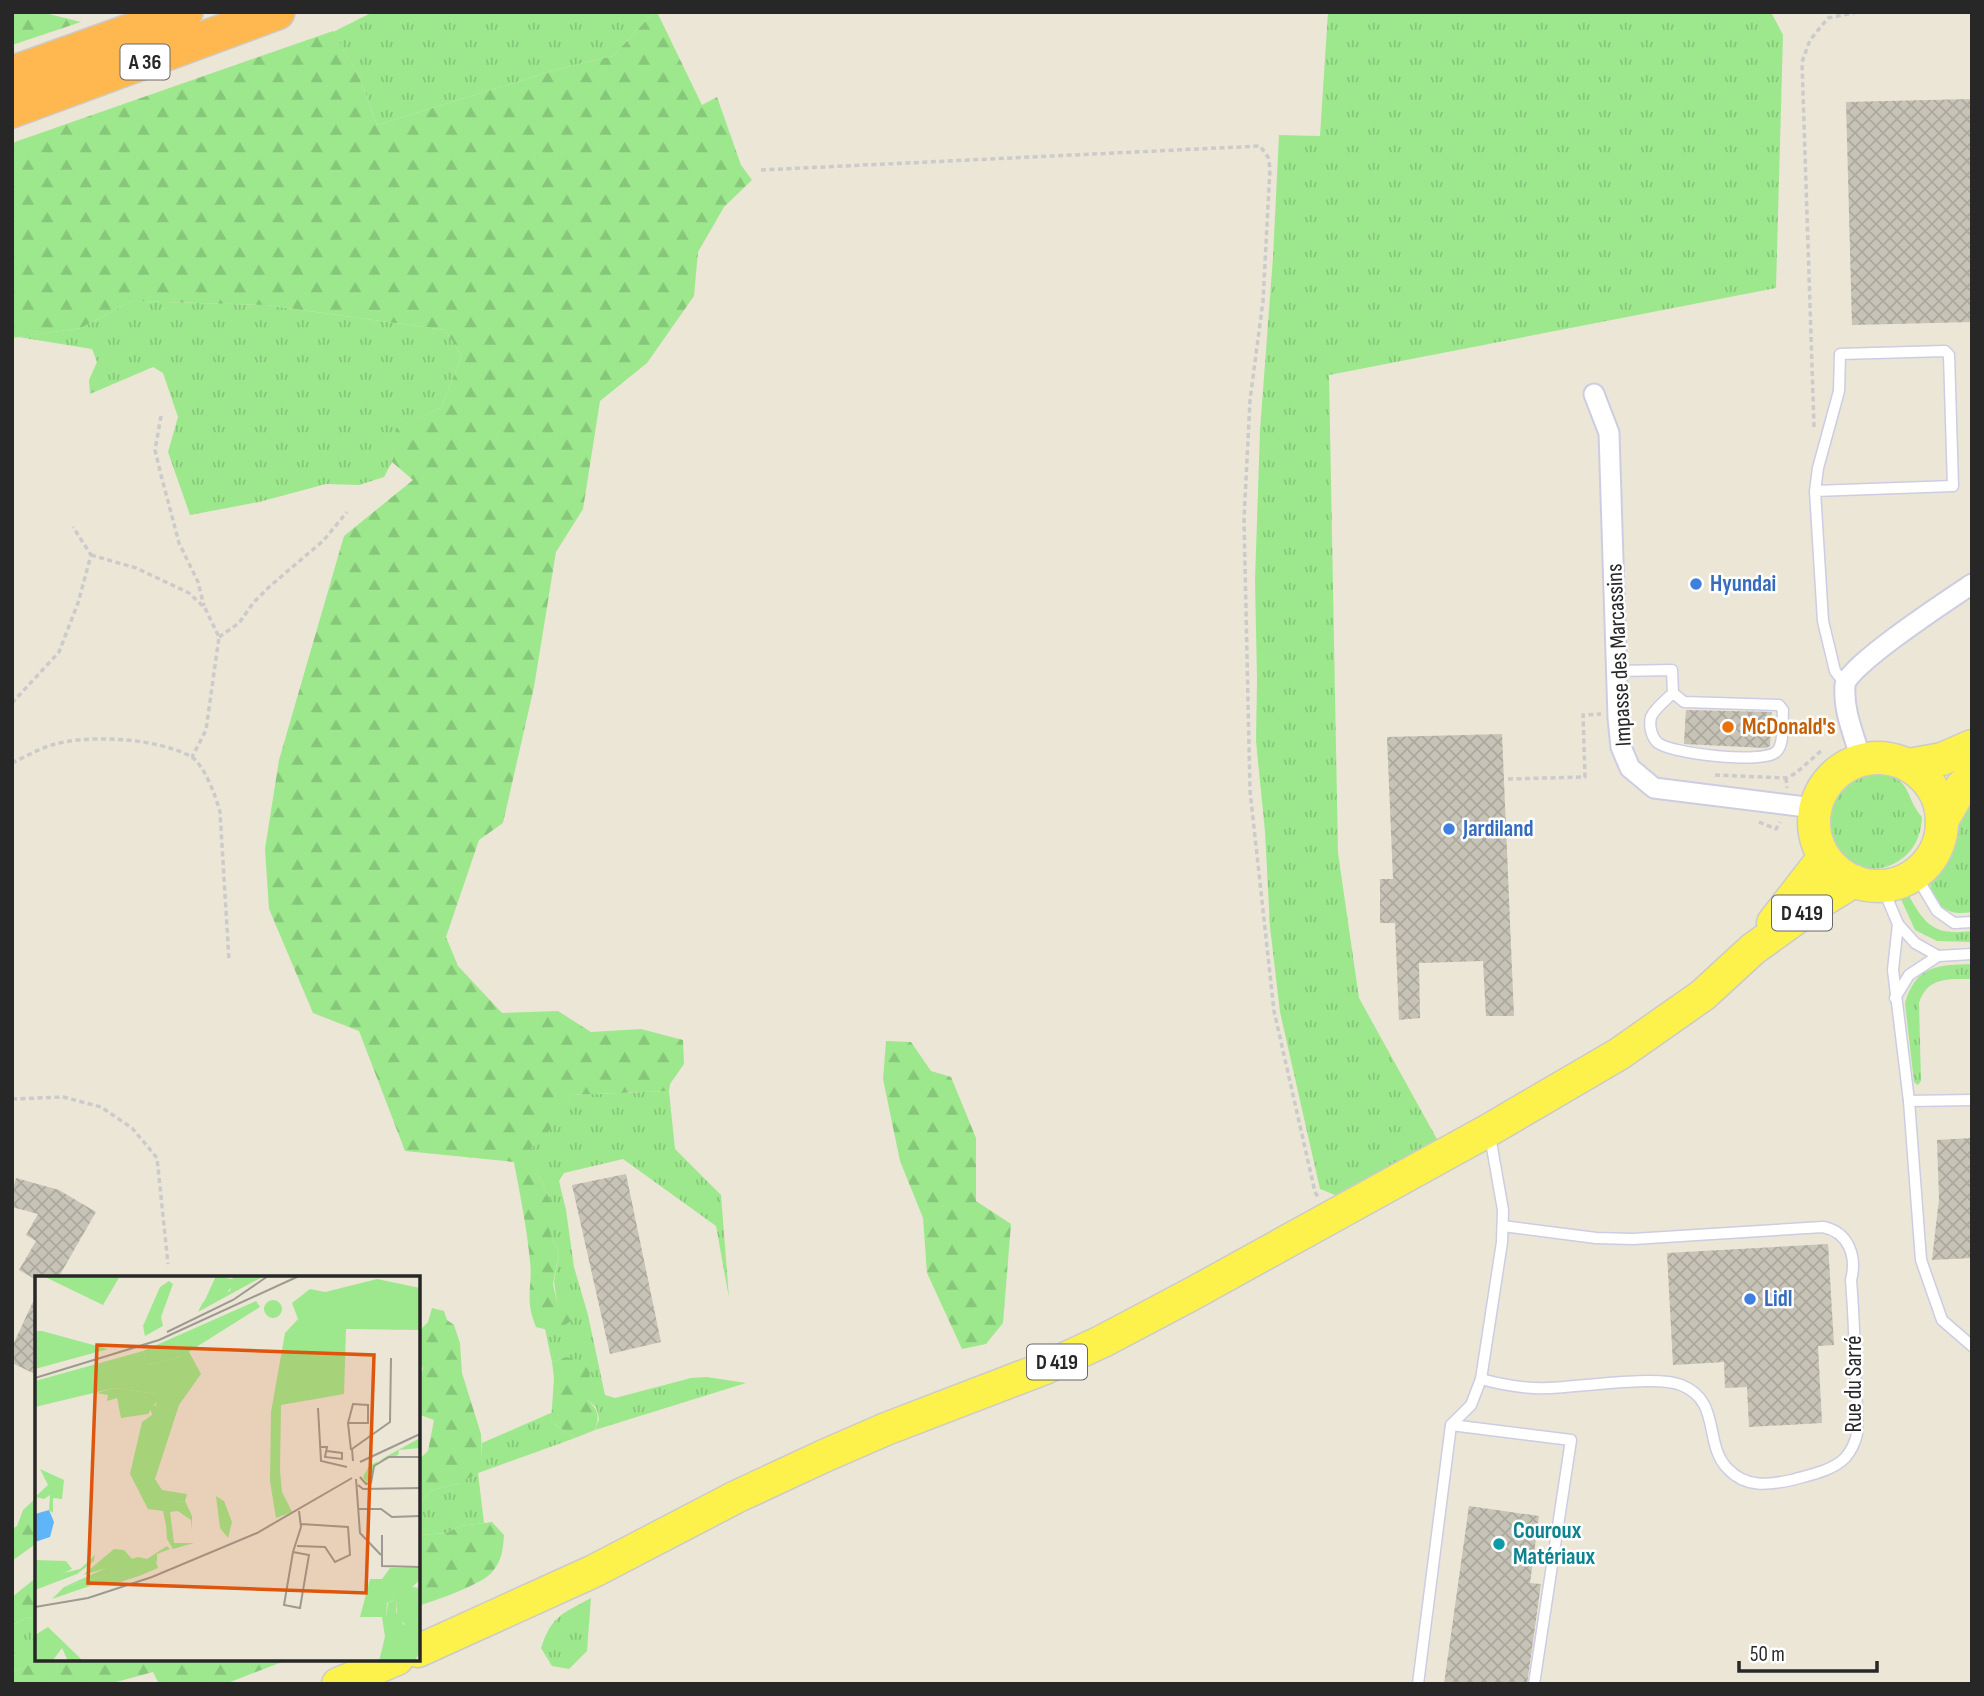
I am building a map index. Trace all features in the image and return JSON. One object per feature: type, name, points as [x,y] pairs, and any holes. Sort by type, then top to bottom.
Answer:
[{"type":"highway","name":"A 36","points":[[12,74],[185,12]]},
{"type":"highway","name":"A 36","points":[[12,110],[277,12]]},
{"type":"main road","points":[[1909,765],[1942,758],[1972,746]]},
{"type":"main road","points":[[1886,758],[1909,765],[1923,776],[1940,804],[1942,821],[1939,842],[1929,860],[1915,874],[1899,882],[1868,884],[1838,872],[1824,857],[1816,842],[1814,808],[1821,792],[1831,777],[1845,766],[1861,759],[1886,758]]},
{"type":"main road","points":[[1942,821],[1962,786],[1972,777]]},
{"type":"main road","name":"D 419","points":[[1753,949],[1824,857]]},
{"type":"main road","name":"D 419","points":[[420,1650],[594,1571],[736,1497],[824,1456],[886,1429],[1045,1368],[1103,1341],[1489,1130],[1619,1054],[1703,995],[1753,949],[1810,908],[1868,884]]},
{"type":"main road","points":[[338,1684],[392,1661]]},
{"type":"street","name":"Impasse des Marcassins","points":[[1594,394],[1609,433],[1621,747],[1630,768],[1654,788],[1814,808]]},
{"type":"street","points":[[1861,759],[1847,715],[1847,678],[1865,660],[1972,584]]},
{"type":"lane","points":[[1815,491],[1953,486],[1949,355],[1945,351],[1840,354],[1839,391],[1818,468],[1815,491],[1823,621],[1835,671],[1845,685]]},
{"type":"lane","points":[[1617,671],[1672,670],[1673,693],[1684,702],[1779,705],[1783,710],[1780,747],[1774,754],[1767,756],[1723,757],[1669,748],[1657,742],[1651,733],[1651,719],[1655,710],[1673,693]]},
{"type":"lane","points":[[1915,874],[1937,911],[1954,923],[1972,922]]},
{"type":"lane","points":[[1868,884],[1915,943],[1938,956]]},
{"type":"lane","points":[[1898,924],[1893,970],[1895,998],[1909,1101],[1924,1271],[1942,1320],[1972,1346]]},
{"type":"lane","points":[[1895,998],[1909,975],[1938,956],[1972,954]]},
{"type":"lane","points":[[1909,1101],[1972,1100]]},
{"type":"lane","points":[[1418,1684],[1451,1425],[1471,1405],[1481,1379],[1503,1226],[1501,1195],[1489,1130]]},
{"type":"lane","name":"Rue du Sarré","points":[[1481,1379],[1509,1386],[1546,1388],[1626,1382],[1670,1382],[1681,1385],[1691,1390],[1706,1406],[1714,1430],[1715,1445],[1725,1466],[1734,1475],[1756,1484],[1780,1483],[1829,1469],[1845,1458],[1857,1434],[1851,1280],[1854,1264],[1850,1248],[1836,1231],[1817,1227],[1633,1239],[1596,1238],[1503,1226]]},
{"type":"lane","points":[[1451,1425],[1571,1440],[1534,1684]]},
{"type":"path","points":[[1818,468],[1813,411],[1802,62],[1810,40],[1828,18],[1858,12]]},
{"type":"path","points":[[761,170],[1260,146],[1268,157],[1270,180],[1264,301],[1250,400],[1244,520],[1250,791],[1274,1011],[1315,1192],[1331,1217]]},
{"type":"path","points":[[160,416],[155,450],[160,471],[179,542],[219,637],[215,683],[206,730],[192,757]]},
{"type":"path","points":[[219,637],[239,623],[269,587],[323,541],[347,512]]},
{"type":"path","points":[[73,527],[91,555],[136,568],[189,593],[205,608]]},
{"type":"path","points":[[12,703],[59,652],[78,603],[91,555]]},
{"type":"path","points":[[1508,779],[1585,777],[1583,715],[1601,714]]},
{"type":"path","points":[[12,763],[51,745],[97,738],[145,742],[192,757],[214,790],[220,812],[229,960]]},
{"type":"path","points":[[12,1100],[63,1097],[102,1107],[132,1128],[157,1158],[168,1264]]},
{"type":"green space","points":[[12,12],[41,12],[81,22],[12,45]]},
{"type":"green space","points":[[373,12],[654,12],[613,56],[562,68],[377,125],[359,76],[333,32]]},
{"type":"green space","points":[[654,12],[657,12],[702,105],[717,97],[741,165],[752,180],[724,207],[698,252],[694,296],[647,363],[600,401],[583,509],[556,552],[534,687],[503,823],[479,840],[446,937],[458,966],[502,1013],[558,1011],[591,1032],[641,1029],[683,1040],[684,1064],[670,1084],[669,1091],[570,1095],[546,1136],[531,1148],[541,1155],[537,1172],[550,1200],[550,1233],[559,1253],[553,1284],[557,1301],[568,1304],[577,1316],[556,1332],[536,1327],[532,1317],[529,1249],[514,1162],[405,1151],[359,1031],[313,1013],[269,909],[265,849],[279,760],[344,536],[413,480],[392,462],[396,428],[441,408],[462,356],[445,330],[266,305],[132,301],[81,328],[12,338],[12,143],[333,31],[359,76],[377,125],[562,68],[613,56]]},
{"type":"green space","points":[[1328,12],[1771,12],[1783,35],[1776,288],[1329,375],[1338,853],[1359,998],[1438,1141],[1335,1195],[1320,1189],[1280,1012],[1270,927],[1265,832],[1256,741],[1255,581],[1260,430],[1279,135],[1320,136]]},
{"type":"green space","points":[[132,301],[266,305],[445,330],[462,356],[441,408],[397,428],[392,462],[384,477],[359,485],[326,484],[259,502],[190,515],[168,452],[178,417],[163,373],[153,367],[90,394],[89,380],[97,362],[92,349],[18,337],[81,328]]},
{"type":"green space","points":[[1877,773],[1897,779],[1903,784],[1922,817],[1918,837],[1908,853],[1897,862],[1874,869],[1854,864],[1839,851],[1830,833],[1828,813],[1834,794],[1850,780]]},
{"type":"green space","points":[[1972,798],[1972,912],[1956,913],[1944,909],[1935,899],[1931,891],[1931,876],[1954,827]]},
{"type":"green space","points":[[1908,894],[1920,914],[1932,926],[1948,932],[1972,931],[1972,942],[1937,941],[1915,930],[1900,897]]},
{"type":"green space","points":[[1972,964],[1972,979],[1955,979],[1933,984],[1927,988],[1919,1003],[1921,1081],[1918,1085],[1914,1082],[1905,1003],[1910,990],[1922,974],[1930,970],[1949,965]]},
{"type":"green space","points":[[886,1041],[911,1042],[931,1071],[951,1077],[976,1138],[976,1201],[1011,1224],[1003,1323],[986,1344],[962,1349],[927,1273],[923,1218],[900,1161],[883,1079]]},
{"type":"green space","points":[[669,1091],[675,1149],[721,1195],[729,1298],[716,1226],[623,1159],[564,1173],[559,1181],[574,1267],[588,1315],[605,1395],[615,1398],[691,1378],[707,1377],[746,1383],[595,1430],[599,1419],[596,1407],[586,1399],[566,1357],[552,1362],[545,1329],[556,1331],[557,1301],[554,1282],[559,1253],[550,1233],[550,1200],[530,1149],[548,1130],[570,1095]]},
{"type":"green space","points":[[432,1308],[444,1311],[447,1320],[454,1325],[460,1343],[462,1373],[481,1434],[482,1459],[478,1473],[459,1483],[430,1491],[420,1504],[420,1458],[428,1451],[434,1420],[420,1415],[420,1375],[423,1369],[420,1362],[420,1330],[428,1322]]},
{"type":"green space","points":[[566,1357],[587,1362],[590,1373],[586,1399],[598,1416],[595,1430],[575,1438],[551,1422],[554,1378],[552,1362]]},
{"type":"green space","points":[[553,1412],[551,1422],[575,1438],[478,1473],[484,1523],[460,1526],[446,1533],[420,1535],[420,1504],[430,1491],[459,1483],[482,1459],[482,1443]]},
{"type":"green space","points":[[35,1499],[35,1544],[12,1561],[12,1529],[17,1526],[23,1510]]},
{"type":"green space","points":[[492,1522],[504,1535],[498,1563],[488,1576],[470,1586],[420,1605],[420,1535],[446,1533],[460,1526]]},
{"type":"green space","points":[[35,1579],[35,1617],[26,1618],[12,1625],[12,1597]]},
{"type":"green space","points":[[591,1598],[587,1651],[569,1669],[552,1666],[541,1648],[549,1629],[565,1612]]},
{"type":"green space","points":[[35,1617],[35,1661],[38,1661],[12,1673],[12,1625],[26,1618]]},
{"type":"green space","points":[[38,1661],[285,1661],[225,1684],[159,1684],[153,1672],[109,1684],[12,1684],[12,1673]]},
{"type":"building","points":[[1972,99],[1972,322],[1852,325],[1846,102]]},
{"type":"building","name":"McDonald's","points":[[1686,710],[1772,712],[1770,746],[1684,744]]},
{"type":"building","name":"Jardiland","points":[[1502,734],[1514,1016],[1486,1016],[1483,961],[1419,963],[1420,1018],[1399,1020],[1395,923],[1380,923],[1380,879],[1393,879],[1387,737]]},
{"type":"building","points":[[1972,1138],[1972,1258],[1932,1260],[1939,1199],[1937,1140]]},
{"type":"building","points":[[626,1174],[661,1342],[610,1354],[572,1185]]},
{"type":"building","points":[[16,1178],[59,1190],[96,1212],[59,1276],[33,1278],[19,1270],[36,1241],[26,1235],[38,1214],[12,1207]]},
{"type":"building","name":"Lidl","points":[[1828,1244],[1834,1345],[1818,1346],[1822,1423],[1749,1427],[1747,1387],[1725,1388],[1724,1362],[1673,1365],[1667,1253]]},
{"type":"building","points":[[35,1297],[35,1374],[12,1363],[12,1347]]},
{"type":"building","points":[[1469,1506],[1539,1516],[1530,1583],[1541,1584],[1527,1684],[1444,1684]]},
{"type":"place","name":"Hyundai","points":[[1696,584]]},
{"type":"place","name":"McDonald's","points":[[1728,727]]},
{"type":"place","name":"Jardiland","points":[[1449,829]]},
{"type":"place","name":"Lidl","points":[[1750,1299]]},
{"type":"place","name":"Couroux Matériaux","points":[[1499,1544]]}]
